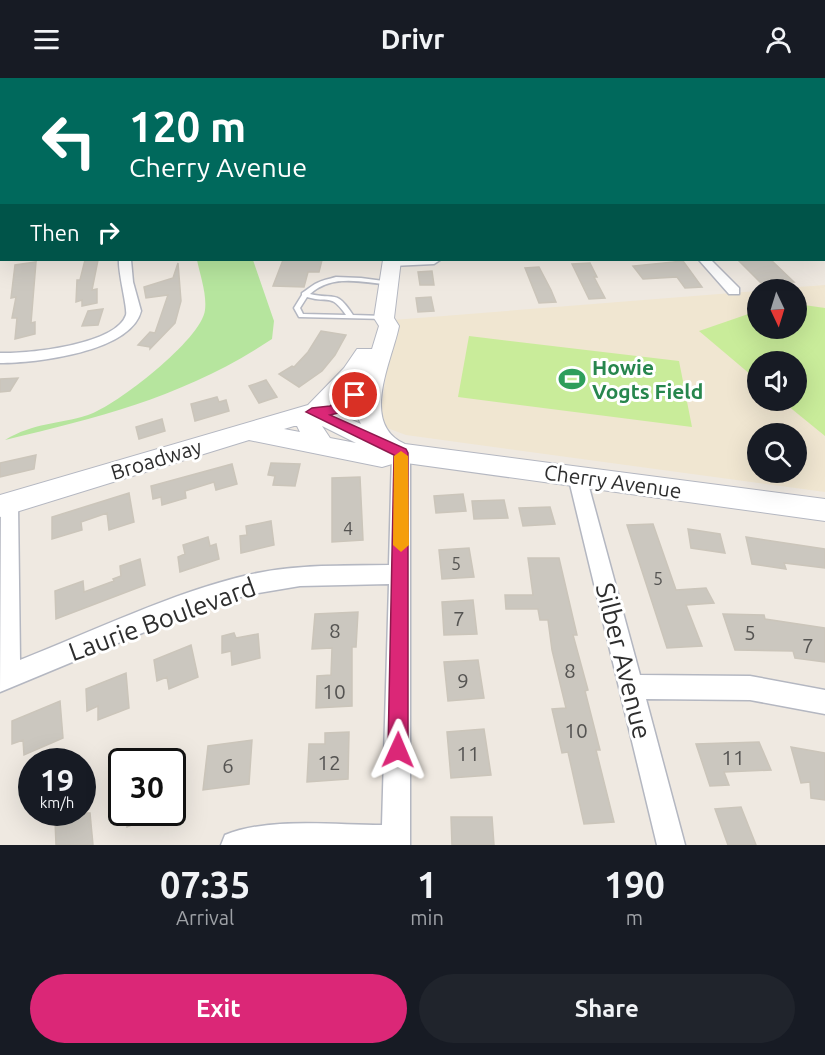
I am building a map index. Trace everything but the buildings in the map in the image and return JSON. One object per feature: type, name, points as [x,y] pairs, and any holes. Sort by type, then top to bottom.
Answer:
[{"type":"main road","name":"Broadway","points":[[4,505],[312,412],[333,410],[355,395],[375,372],[389,326],[384,318],[392,261]]},
{"type":"main road","name":"Broadway","points":[[312,412],[358,368],[375,325],[384,318]]},
{"type":"main road","points":[[375,372],[368,414],[392,448]]},
{"type":"main road","points":[[312,412],[309,427],[322,445]]},
{"type":"main road","name":"Cherry Avenue","points":[[312,412],[392,448],[825,510]]},
{"type":"main road","name":"Cherry Avenue","points":[[248,432],[382,457],[392,448]]},
{"type":"street","points":[[0,358],[15,358],[77,347],[121,332],[129,325],[134,314],[124,273],[125,261]]},
{"type":"street","points":[[706,261],[734,291]]},
{"type":"street","points":[[235,845],[284,839],[396,842],[401,574],[392,448]]},
{"type":"street","name":"Silber Avenue","points":[[577,476],[671,845]]},
{"type":"street","points":[[4,505],[4,678]]},
{"type":"street","name":"Laurie Boulevard","points":[[4,678],[186,604],[247,585],[300,576],[401,574]]},
{"type":"street","points":[[631,687],[750,688],[825,702]]},
{"type":"lane","points":[[384,318],[350,315],[301,316],[297,308],[304,294],[325,279],[389,283]]},
{"type":"lane","points":[[304,294],[313,298],[334,297],[340,301],[350,315]]},
{"type":"shaded area","points":[[825,285],[825,492],[759,483],[807,483],[807,423],[747,423],[747,481],[406,435],[387,428],[380,420],[393,320],[747,292],[747,339],[807,339],[807,286]]},
{"type":"green space","points":[[197,261],[253,261],[274,321],[272,339],[240,359],[176,390],[110,413],[5,440],[26,430],[88,415],[118,399],[137,385],[174,354],[200,322],[205,310],[204,291]]},
{"type":"green space","points":[[807,305],[825,308],[825,436],[794,411],[807,411],[807,351],[747,351],[747,372],[699,331],[747,314],[747,339],[807,339]]},
{"type":"green space","name":"Howie Vogts Field","points":[[469,336],[679,361],[692,427],[458,397]]},
{"type":"slow traffic","points":[[401,456],[401,545]]},
{"type":"place","name":"Howie Vogts Field","points":[[572,379]]},
{"type":"route","points":[[355,395],[333,410],[312,412],[401,453],[398,750]]}]
